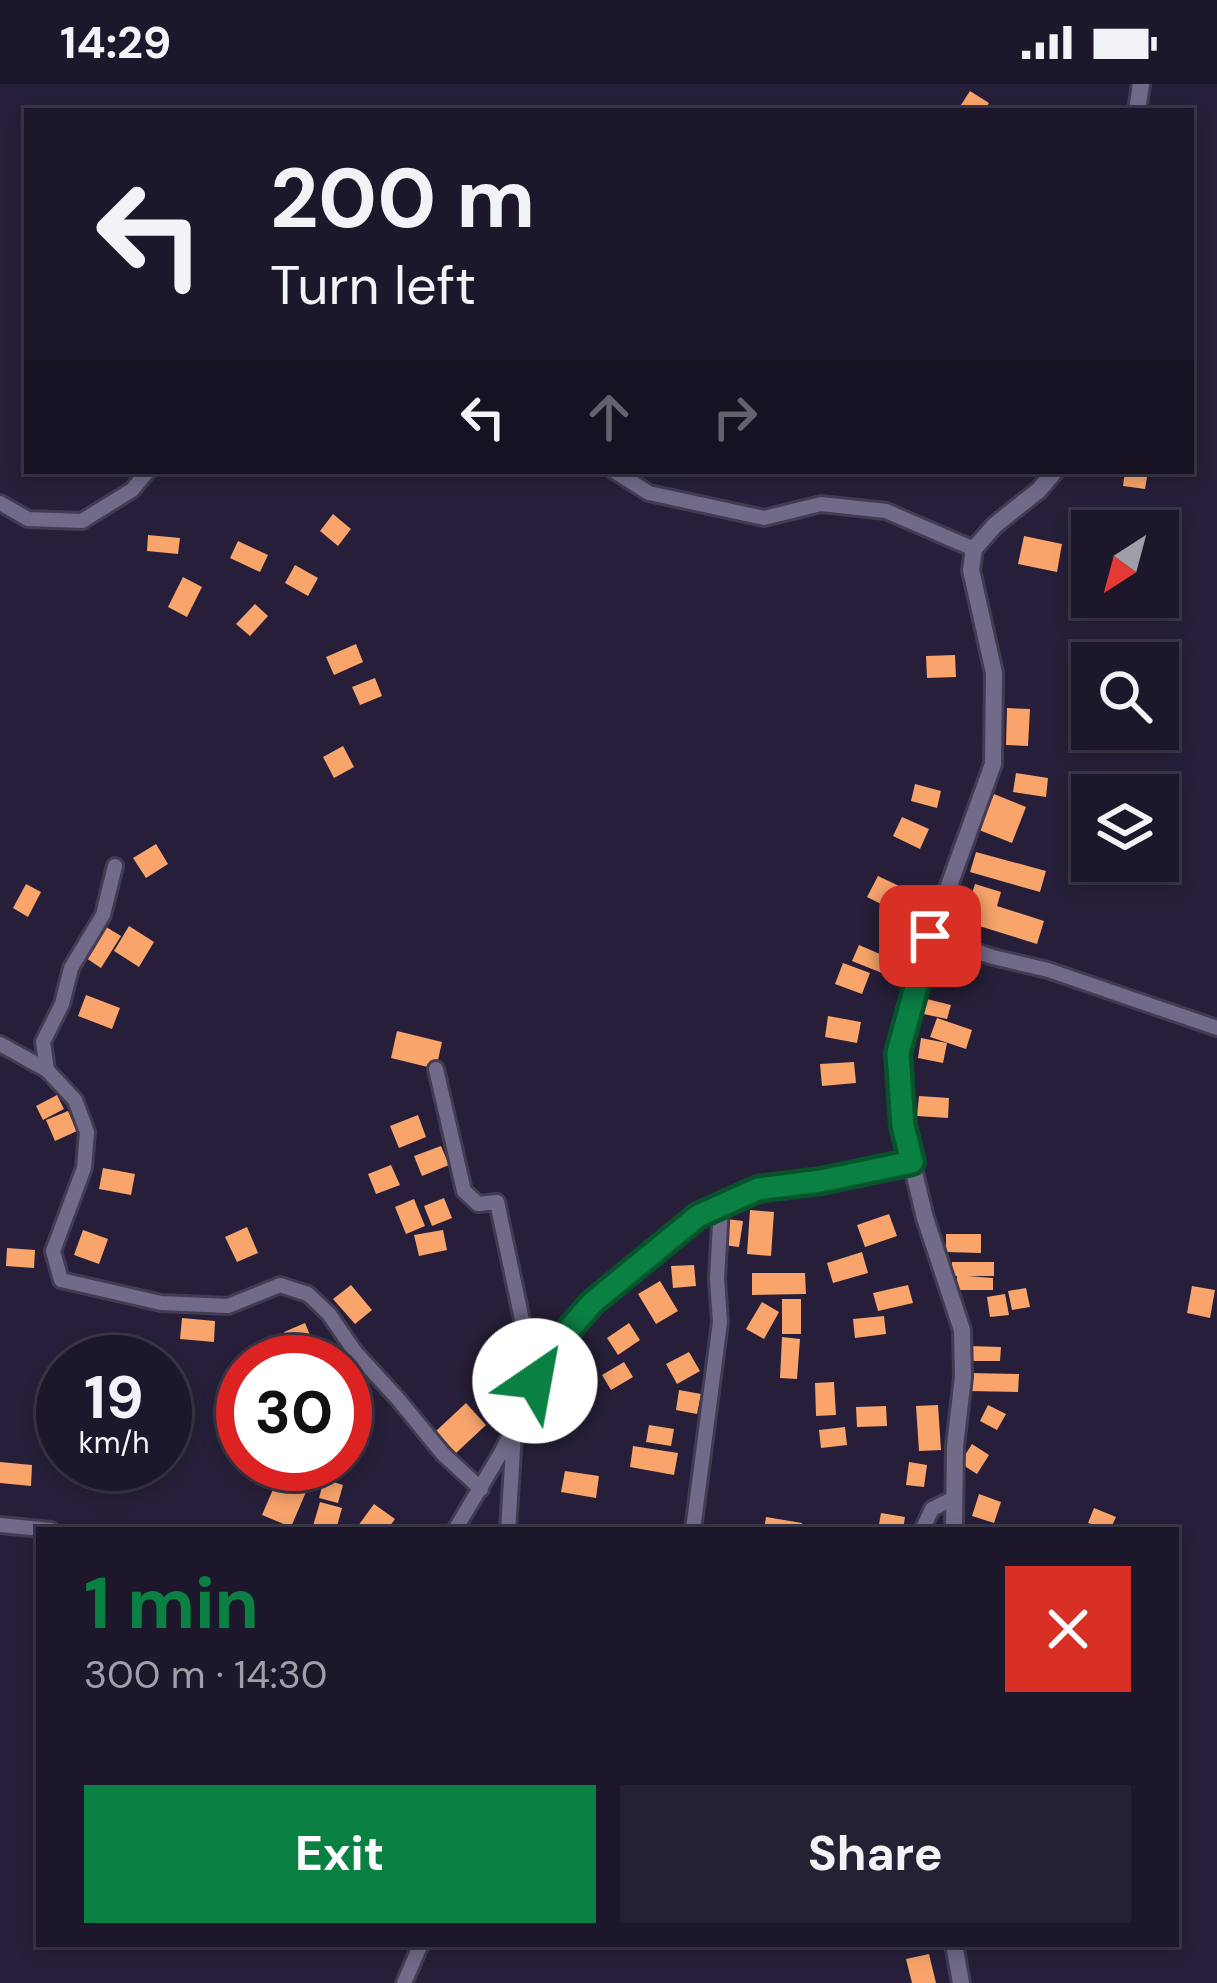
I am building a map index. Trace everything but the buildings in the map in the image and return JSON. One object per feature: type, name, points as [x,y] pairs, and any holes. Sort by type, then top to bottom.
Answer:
[{"type":"street","points":[[0,503],[28,519],[82,521],[132,490],[145,474]]},
{"type":"street","points":[[619,474],[650,493],[764,518],[821,504],[886,511],[974,549]]},
{"type":"street","points":[[954,1527],[962,1330],[925,1218],[903,1126],[898,1053],[930,936],[993,764],[994,673],[971,570],[974,549],[1052,474]]},
{"type":"street","points":[[46,1070],[43,1042],[62,1004],[71,968],[103,915],[115,866]]},
{"type":"street","points":[[930,936],[1048,970],[1217,1028]]},
{"type":"street","points":[[0,1044],[46,1070],[75,1100],[87,1132],[84,1168],[53,1251],[61,1280],[161,1303],[228,1306],[280,1285],[308,1294],[329,1313],[443,1454],[481,1489]]},
{"type":"street","points":[[436,1070],[464,1191],[478,1204],[497,1202],[535,1381]]},
{"type":"street","points":[[457,1527],[553,1348],[592,1303],[698,1216],[758,1189],[912,1162]]},
{"type":"street","points":[[693,1527],[720,1322],[721,1206]]},
{"type":"street","points":[[508,1527],[515,1423]]},
{"type":"street","points":[[923,1527],[932,1509],[952,1499]]},
{"type":"street","points":[[0,1525],[36,1529]]},
{"type":"street","points":[[404,1983],[420,1947]]},
{"type":"street","points":[[955,1947],[961,1983]]},
{"type":"route","points":[[535,1381],[553,1348],[592,1303],[698,1216],[758,1189],[912,1162],[903,1126],[898,1053],[930,936]]}]
